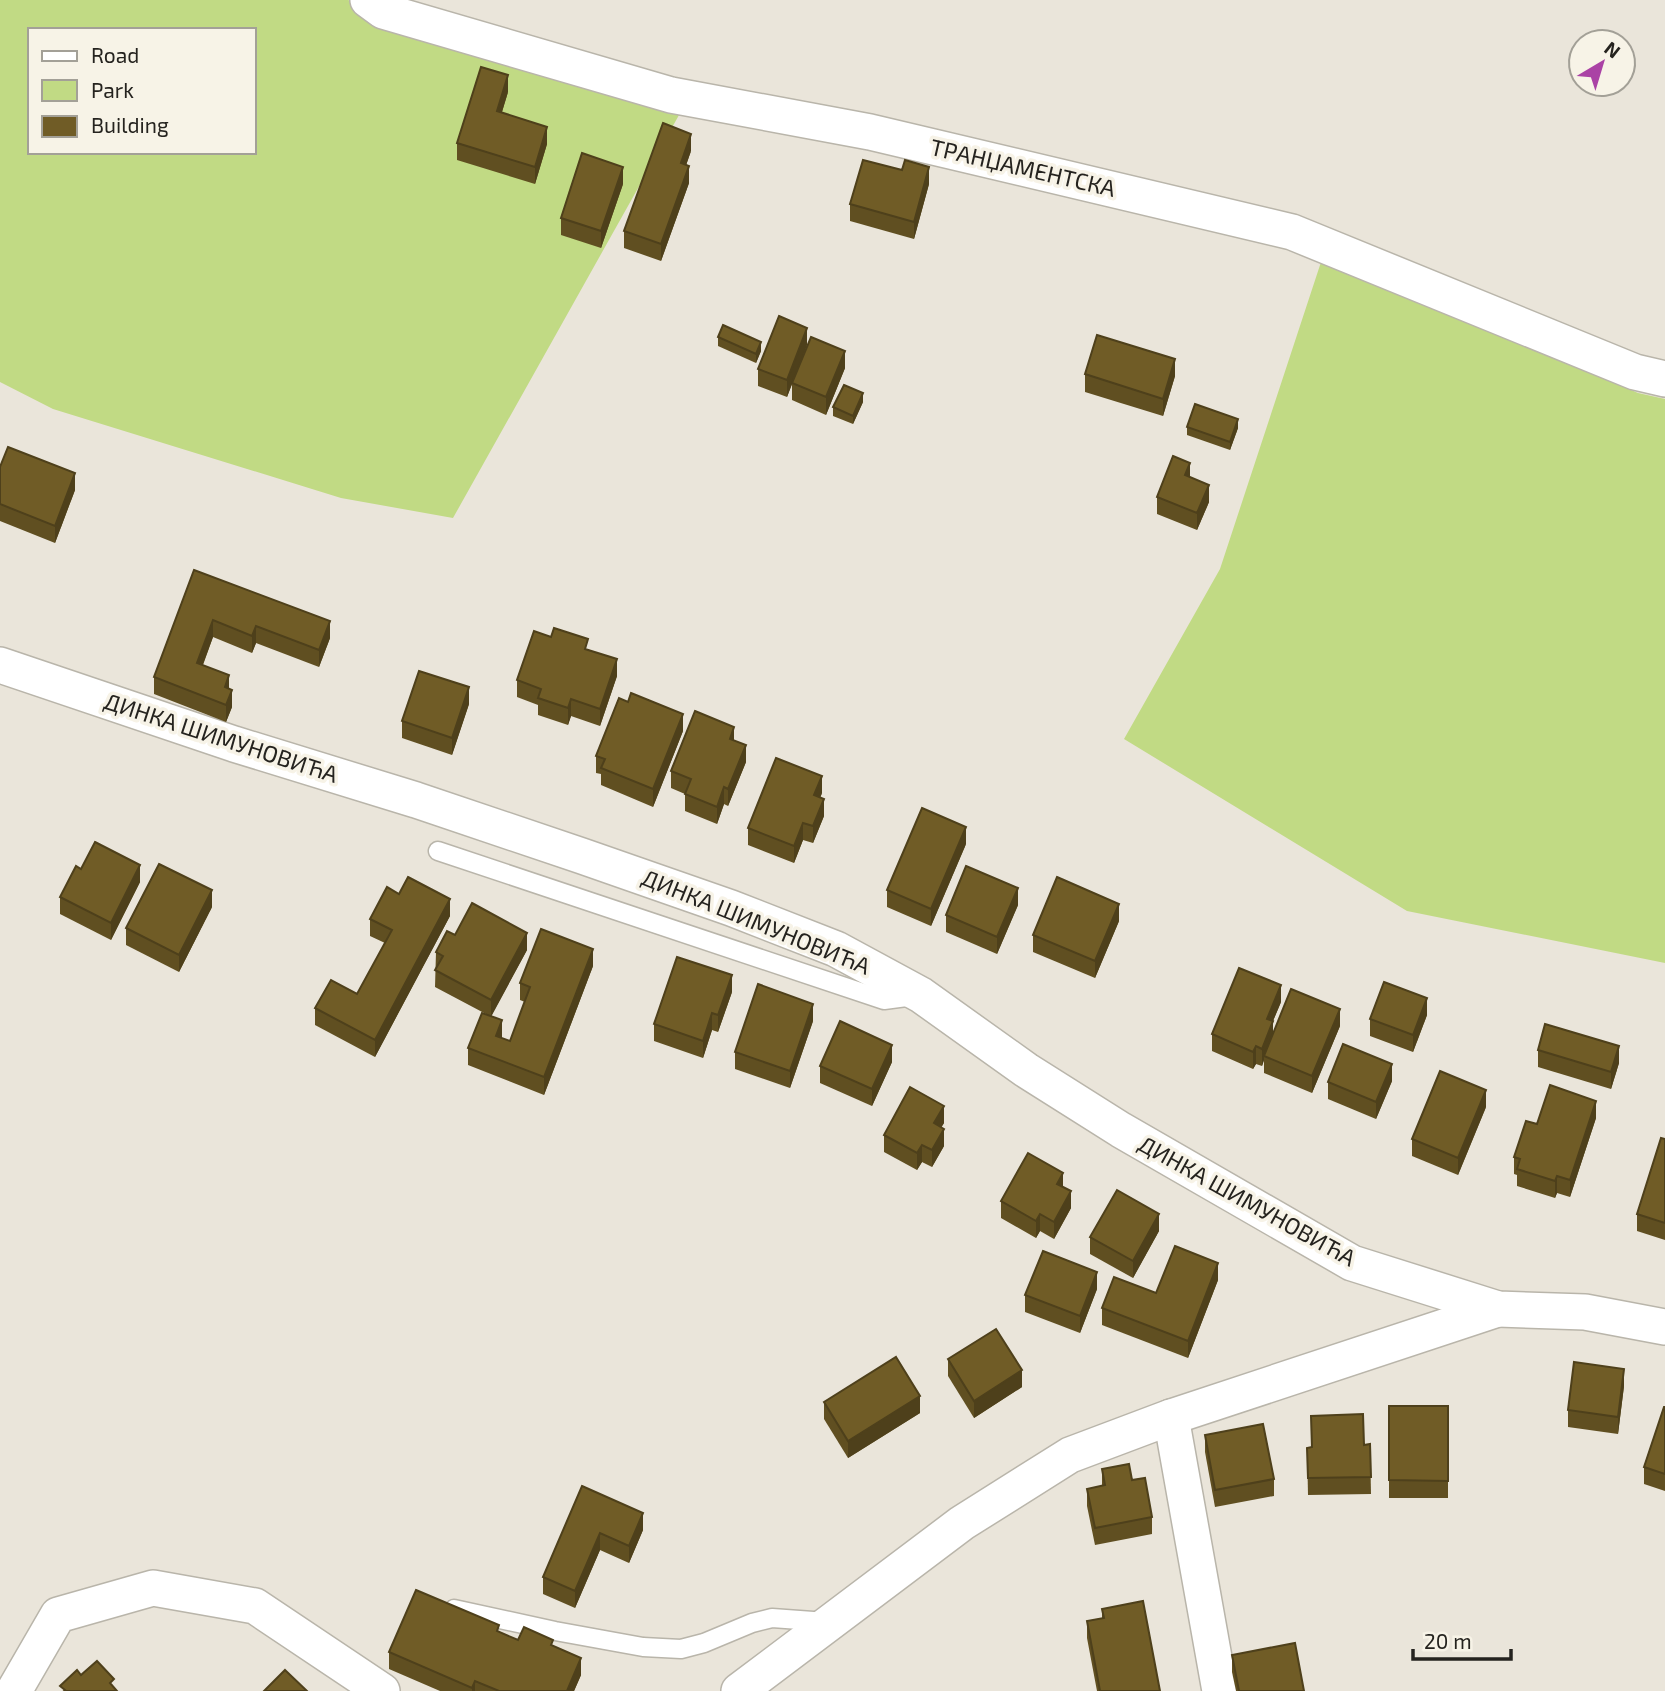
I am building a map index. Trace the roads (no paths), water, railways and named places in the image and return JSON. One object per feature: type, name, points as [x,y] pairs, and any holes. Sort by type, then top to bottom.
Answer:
[{"type":"street","name":"ТРАНЏАМЕНТСКА","points":[[368,0],[383,11],[671,95],[870,132],[1292,232],[1635,372],[1665,379]]},
{"type":"street","name":"ДИНКА ШИМУНОВИЋА","points":[[0,665],[234,744],[429,804],[731,908],[836,949],[921,995],[1026,1070],[1121,1130],[1352,1262],[1498,1309],[1585,1311],[1665,1326]]},
{"type":"street","name":"ДИНКА ШИМУНОВИЋА","points":[[739,1691],[962,1523],[1070,1455],[1171,1417],[1498,1309]]},
{"type":"street","points":[[1171,1417],[1220,1691]]},
{"type":"street","points":[[14,1691],[58,1615],[153,1588],[255,1606],[382,1691]]},
{"type":"lane","points":[[438,851],[884,1000],[921,995]]},
{"type":"lane","points":[[454,1609],[643,1647],[681,1649],[772,1618],[831,1622]]}]
